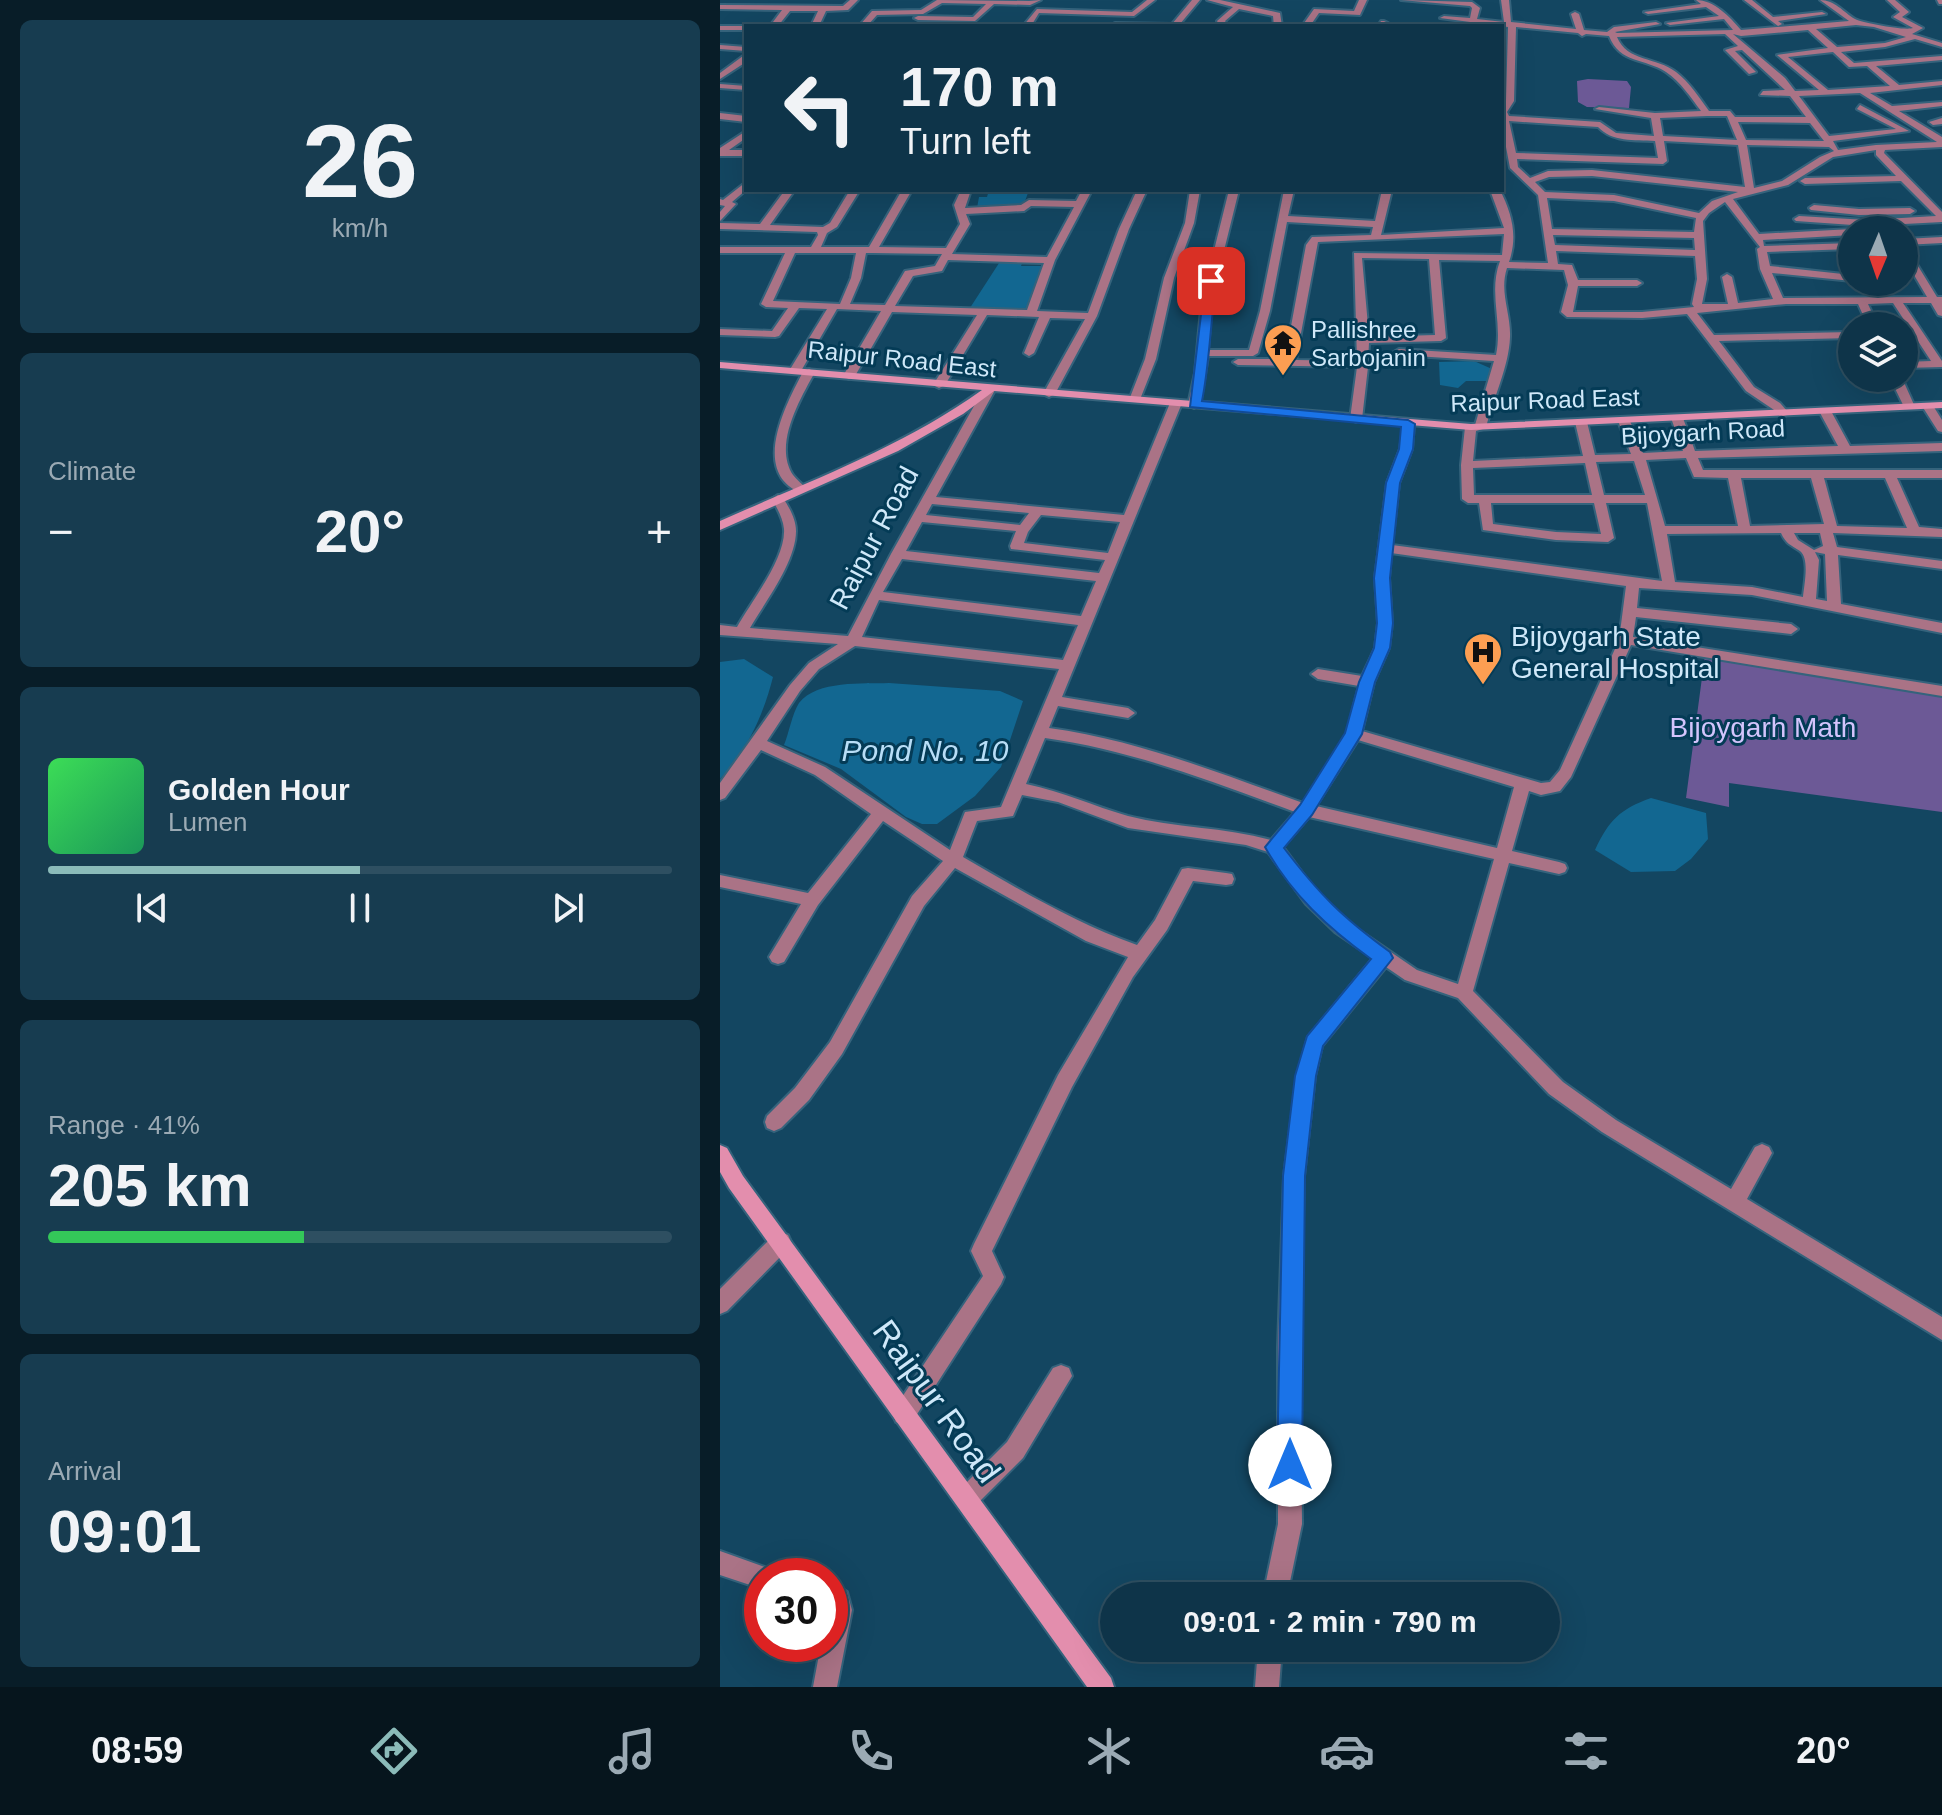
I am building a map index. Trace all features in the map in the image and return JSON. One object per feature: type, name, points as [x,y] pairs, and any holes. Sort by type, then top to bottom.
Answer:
[{"type":"street","points":[[720,7],[775,8],[787,4],[823,9],[845,8],[854,0]]},
{"type":"street","points":[[913,24],[941,1],[1030,3],[1037,0]]},
{"type":"street","points":[[1074,23],[1082,0]]},
{"type":"street","points":[[1028,24],[1037,11],[1140,12],[1151,0]]},
{"type":"street","points":[[1176,24],[1196,0]]},
{"type":"street","points":[[1211,0],[1277,15],[1278,24]]},
{"type":"street","points":[[1247,10],[1259,0]]},
{"type":"street","points":[[1307,24],[1317,11],[1357,13],[1363,0]]},
{"type":"street","points":[[1405,0],[1447,1],[1475,6],[1473,21]]},
{"type":"street","points":[[1505,0],[1510,24],[1510,101],[1504,120],[1514,168],[1543,195],[1553,265]]},
{"type":"street","points":[[1700,0],[1726,17],[1736,31],[1759,46]]},
{"type":"street","points":[[1748,0],[1785,29]]},
{"type":"street","points":[[1824,0],[1861,23],[1942,45]]},
{"type":"street","points":[[1891,0],[1905,12],[1897,17],[1919,28],[1905,34]]},
{"type":"street","points":[[1447,1],[1443,22],[1510,24],[1582,34],[1761,31],[1861,23]]},
{"type":"street","points":[[1646,1],[1648,12],[1656,24]]},
{"type":"street","points":[[865,24],[875,13],[975,19],[992,2]]},
{"type":"street","points":[[775,24],[787,4]]},
{"type":"street","points":[[1648,12],[1709,5]]},
{"type":"street","points":[[1223,24],[1221,21],[1236,8]]},
{"type":"street","points":[[816,24],[823,9]]},
{"type":"street","points":[[1772,19],[1841,12]]},
{"type":"street","points":[[1575,14],[1582,34]]},
{"type":"street","points":[[1707,113],[1668,69],[1620,52],[1612,35],[1614,29],[1726,17]]},
{"type":"street","points":[[1669,23],[1680,32]]},
{"type":"street","points":[[1861,23],[1859,29],[1867,40]]},
{"type":"street","points":[[1808,26],[1852,65],[1942,58]]},
{"type":"street","points":[[720,28],[744,28]]},
{"type":"street","points":[[1725,31],[1769,67],[1839,153]]},
{"type":"street","points":[[1761,31],[1771,38]]},
{"type":"street","points":[[1828,97],[1781,55],[1831,49],[1867,40],[1915,37]]},
{"type":"street","points":[[1781,45],[1791,53]]},
{"type":"street","points":[[720,47],[744,49]]},
{"type":"street","points":[[1746,47],[1729,50],[1752,72]]},
{"type":"street","points":[[720,77],[744,59]]},
{"type":"street","points":[[1869,64],[1897,88]]},
{"type":"street","points":[[1796,102],[1861,91],[1942,83]]},
{"type":"street","points":[[720,86],[744,88]]},
{"type":"street","points":[[1861,91],[1942,142]]},
{"type":"street","points":[[1763,93],[1828,97]]},
{"type":"street","points":[[1891,109],[1942,104]]},
{"type":"street","points":[[1860,107],[1929,145]]},
{"type":"street","points":[[1599,109],[1655,116],[1730,114],[1742,143],[1750,190]]},
{"type":"street","points":[[1504,160],[1663,161],[1655,116]]},
{"type":"street","points":[[722,118],[744,119]]},
{"type":"street","points":[[1732,119],[1811,120]]},
{"type":"street","points":[[1504,120],[1600,125],[1610,135],[1742,143],[1827,141],[1905,131]]},
{"type":"street","points":[[721,152],[744,135]]},
{"type":"street","points":[[1695,310],[1702,279],[1697,235],[1701,216],[1711,205],[1750,190],[1785,183],[1815,162],[1839,153],[1942,142]]},
{"type":"street","points":[[1588,148],[1662,151]]},
{"type":"street","points":[[1881,148],[1879,153],[1926,192],[1940,215]]},
{"type":"street","points":[[721,152],[744,153]]},
{"type":"street","points":[[1530,181],[1548,174],[1592,173],[1750,190]]},
{"type":"street","points":[[1805,181],[1906,178]]},
{"type":"street","points":[[723,203],[744,187]]},
{"type":"street","points":[[764,226],[788,192]]},
{"type":"street","points":[[720,226],[823,231],[834,225],[854,192]]},
{"type":"street","points":[[795,371],[839,306],[856,278],[867,250],[906,192]]},
{"type":"street","points":[[849,376],[909,273],[938,269],[948,254],[965,224],[959,205],[965,192]]},
{"type":"street","points":[[1031,313],[1050,260],[1086,192]]},
{"type":"street","points":[[1049,394],[1092,316],[1141,192]]},
{"type":"street","points":[[1135,400],[1145,379],[1148,356],[1156,341],[1174,263],[1189,225],[1195,192]]},
{"type":"street","points":[[1194,405],[1207,299],[1234,192]]},
{"type":"street","points":[[1202,357],[1253,353],[1265,311],[1289,192]]},
{"type":"street","points":[[1375,238],[1386,192]]},
{"type":"street","points":[[1496,192],[1507,216],[1511,245],[1504,262],[1498,303],[1505,335],[1467,465],[1468,499],[1651,499]]},
{"type":"street","points":[[1543,195],[1614,198],[1701,216]]},
{"type":"street","points":[[1727,199],[1734,204],[1764,249]]},
{"type":"street","points":[[720,218],[731,204],[723,203]]},
{"type":"street","points":[[960,211],[1024,208],[1029,203],[1080,204]]},
{"type":"street","points":[[1814,208],[1940,215]]},
{"type":"street","points":[[1799,219],[1867,223],[1940,215]]},
{"type":"street","points":[[1283,219],[1378,224]]},
{"type":"street","points":[[815,249],[823,231]]},
{"type":"street","points":[[1290,363],[1299,301],[1315,239],[1509,231]]},
{"type":"street","points":[[1549,232],[1697,235]]},
{"type":"street","points":[[1918,232],[1942,233]]},
{"type":"street","points":[[1757,237],[1838,233]]},
{"type":"street","points":[[1918,246],[1942,240]]},
{"type":"street","points":[[1764,249],[1838,247]]},
{"type":"street","points":[[1550,248],[1699,253]]},
{"type":"street","points":[[1764,249],[1761,251],[1765,269],[1779,301]]},
{"type":"street","points":[[1784,249],[1791,270]]},
{"type":"street","points":[[720,250],[867,250],[1050,260]]},
{"type":"street","points":[[791,250],[766,304],[1092,316]]},
{"type":"street","points":[[1356,419],[1366,340],[1357,255],[1434,256],[1568,267],[1574,293],[1566,312],[1571,315],[1695,310],[1779,301],[1938,300]]},
{"type":"street","points":[[1366,340],[1441,338],[1434,256]]},
{"type":"street","points":[[1765,269],[1823,273],[1828,278],[1838,278]]},
{"type":"street","points":[[1918,270],[1938,300],[1942,313]]},
{"type":"street","points":[[1727,277],[1733,305]]},
{"type":"street","points":[[1573,283],[1637,283]]},
{"type":"street","points":[[1861,300],[1867,312]]},
{"type":"street","points":[[1896,300],[1940,364]]},
{"type":"street","points":[[720,332],[775,334],[795,306]]},
{"type":"street","points":[[1695,310],[1750,389],[1783,413]]},
{"type":"street","points":[[939,385],[984,312]]},
{"type":"street","points":[[1029,353],[1046,314]]},
{"type":"street","points":[[1714,338],[1838,335]]},
{"type":"street","points":[[1399,352],[1499,358]]},
{"type":"street","points":[[1202,357],[1365,364]]},
{"type":"street","points":[[1918,365],[1940,364]]},
{"type":"street","name":"Raipur Road East","points":[[720,365],[989,390],[1476,427],[1942,405]]},
{"type":"street","points":[[801,489],[785,474],[781,454],[789,407],[809,372]]},
{"type":"street","points":[[720,526],[938,427],[989,390]]},
{"type":"street","name":"Raipur Road","points":[[720,630],[853,641],[897,554],[989,390]]},
{"type":"street","points":[[1902,392],[1909,407]]},
{"type":"street","points":[[774,1122],[802,1094],[836,1048],[918,901],[954,859],[971,816],[1007,812],[1176,403]]},
{"type":"street","points":[[1928,406],[1942,429]]},
{"type":"street","points":[[1825,411],[1845,448]]},
{"type":"street","points":[[1677,418],[1698,474],[1942,474]]},
{"type":"street","points":[[1624,421],[1640,457],[1662,530],[1669,585]]},
{"type":"street","points":[[1485,499],[1487,527],[1556,536],[1608,538],[1581,422]]},
{"type":"street","points":[[1274,847],[1306,810],[1354,734],[1367,682],[1382,648],[1385,623],[1382,578],[1393,483],[1406,449],[1408,424]]},
{"type":"street","name":"Bijoygarh Road","points":[[1467,465],[1845,448],[1942,447]]},
{"type":"street","points":[[1734,475],[1745,530]]},
{"type":"street","points":[[1817,476],[1831,526],[1825,529]]},
{"type":"street","points":[[1890,476],[1917,532]]},
{"type":"street","points":[[741,631],[777,567],[790,535],[788,517],[778,499]]},
{"type":"street","points":[[928,500],[1127,519]]},
{"type":"street","points":[[1038,510],[1022,531],[1016,546],[1111,557]]},
{"type":"street","points":[[918,518],[1015,527]]},
{"type":"street","points":[[1786,529],[1788,538],[1798,547],[1942,565]]},
{"type":"street","points":[[1662,530],[1825,529],[1942,533]]},
{"type":"street","points":[[1825,529],[1831,550],[1834,605]]},
{"type":"street","points":[[1386,548],[1633,583],[1752,591],[1942,628]]},
{"type":"street","points":[[1807,549],[1812,560],[1809,600]]},
{"type":"street","points":[[897,554],[1102,578]]},
{"type":"street","points":[[1354,734],[1523,784],[1550,789],[1555,787],[1566,773],[1626,640],[1633,583]]},
{"type":"street","points":[[875,595],[1085,621]]},
{"type":"street","points":[[1629,612],[1791,629]]},
{"type":"street","points":[[1626,640],[1942,691]]},
{"type":"street","points":[[720,794],[814,666],[853,641],[1067,665]]},
{"type":"street","points":[[1318,674],[1367,682]]},
{"type":"street","points":[[1053,700],[1128,713]]},
{"type":"street","points":[[1040,732],[1084,738],[1159,757],[1306,810],[1559,868]]},
{"type":"street","points":[[758,743],[820,771],[880,814],[1068,924],[1140,954]]},
{"type":"street","points":[[1464,993],[1523,784]]},
{"type":"street","points":[[1017,788],[1060,797],[1128,822],[1246,839],[1274,847],[1312,899],[1341,927],[1411,975],[1464,993],[1556,1088],[1609,1126],[1942,1329]]},
{"type":"street","points":[[778,957],[812,900],[880,814]]},
{"type":"street","points":[[904,1414],[994,1277],[981,1251],[1065,1081],[1140,954],[1161,925],[1188,874],[1226,879]]},
{"type":"street","points":[[720,881],[812,900]]},
{"type":"street","points":[[1278,1582],[1290,1524],[1289,1347],[1294,1176],[1306,1076],[1314,1043],[1383,958]]},
{"type":"street","points":[[1735,1201],[1762,1153]]},
{"type":"street","name":"Raipur Road","points":[[720,1154],[736,1182],[1102,1687]]},
{"type":"street","points":[[720,1304],[781,1242]]},
{"type":"street","points":[[967,1498],[1015,1450],[1061,1376]]},
{"type":"street","points":[[720,1563],[744,1571]]},
{"type":"street","points":[[825,1687],[830,1662]]},
{"type":"street","points":[[1267,1687],[1269,1662]]},
{"type":"green space","points":[[1577,81],[1627,81],[1631,87],[1629,108],[1587,107],[1578,102]]},
{"type":"green space","name":"Bijoygarh Math","points":[[1705,655],[1942,697],[1942,812],[1729,783],[1729,807],[1686,798]]},
{"type":"water","points":[[988,192],[1028,192],[1024,204],[1019,206],[977,208],[979,197],[987,197]]},
{"type":"water","points":[[1001,260],[1023,261],[1021,266],[1045,266],[1026,313],[968,311]]},
{"type":"water","points":[[1474,361],[1492,369],[1489,381],[1466,381],[1458,388],[1440,385],[1439,362]]},
{"type":"water","points":[[744,659],[773,677],[753,731],[720,779],[720,662]]},
{"type":"water","name":"Pond No. 10","points":[[889,683],[1000,691],[1023,701],[1001,767],[975,796],[937,824],[922,824],[906,817],[841,769],[784,745],[799,703],[817,690],[841,685]]},
{"type":"water","points":[[1651,798],[1706,813],[1708,839],[1691,859],[1675,871],[1631,872],[1595,850],[1617,817]]},
{"type":"place","name":"Pallishree Sarbojanin","points":[[1283,377]]},
{"type":"place","name":"Bijoygarh State General Hospital","points":[[1483,686]]},
{"type":"route","points":[[1211,281],[1203,329],[1201,373],[1194,405],[1408,424],[1406,449],[1393,483],[1382,578],[1385,623],[1382,648],[1367,682],[1354,734],[1306,810],[1274,847],[1312,899],[1341,927],[1383,958],[1314,1043],[1306,1076],[1294,1176],[1290,1465]]}]
